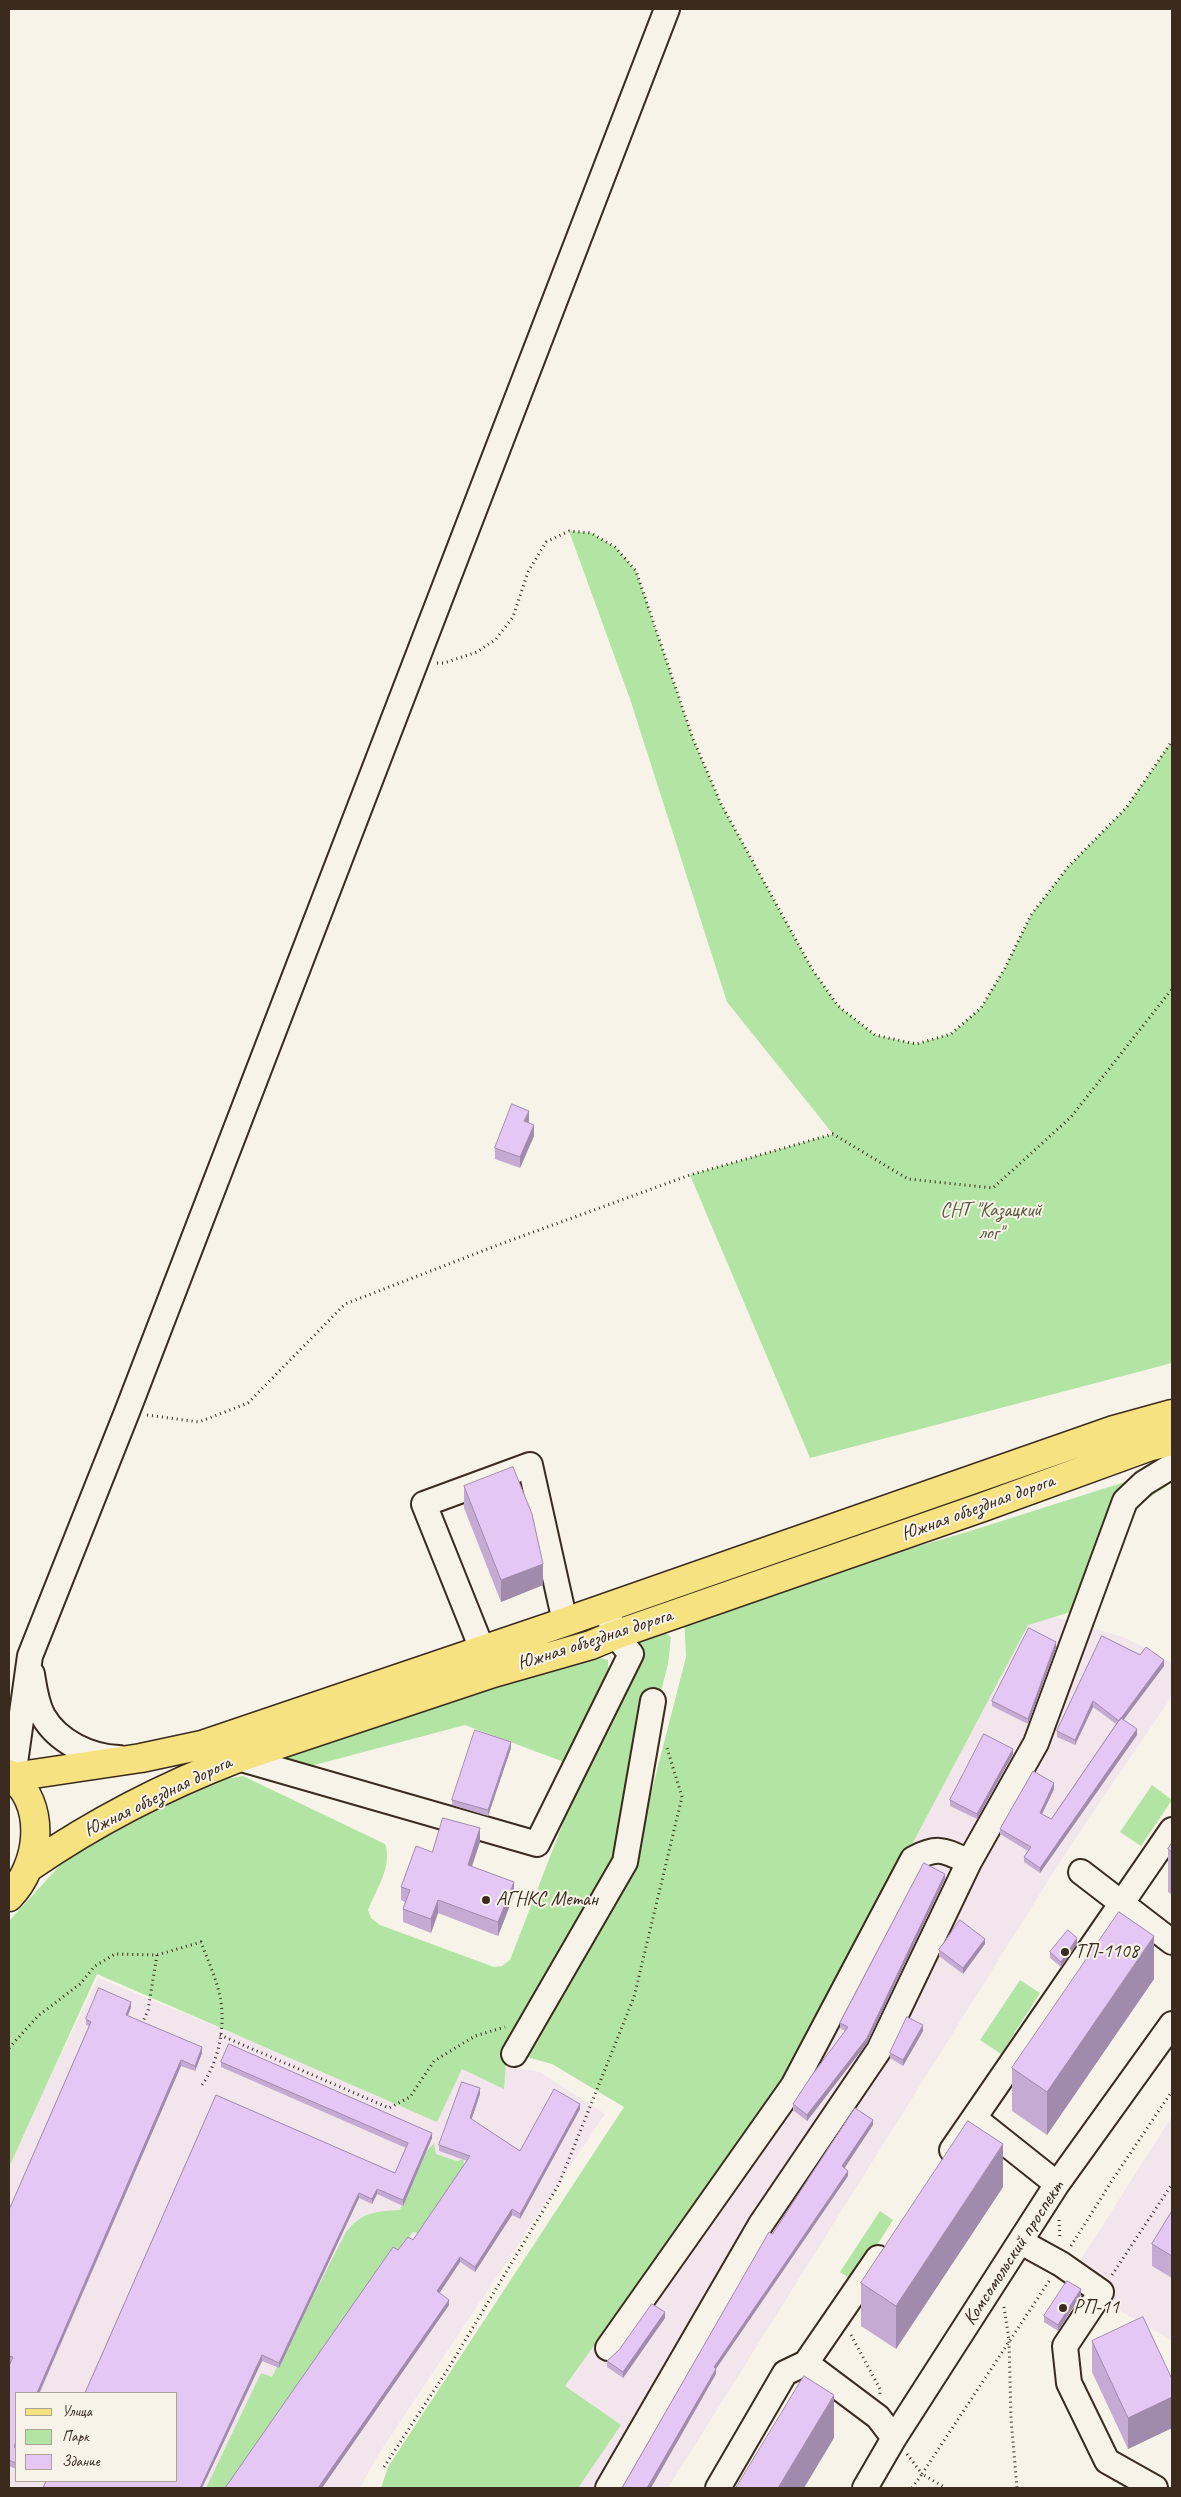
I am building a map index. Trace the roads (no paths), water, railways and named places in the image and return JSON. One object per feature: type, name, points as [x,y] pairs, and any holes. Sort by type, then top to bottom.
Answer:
[{"type":"main road","name":"Южная объездная дорога","points":[[11,1776],[141,1758],[202,1745],[565,1622],[1114,1430],[1172,1414]]},
{"type":"main road","name":"Южная объездная дорога","points":[[30,1866],[66,1842],[122,1810],[199,1773],[238,1758],[493,1673],[591,1645],[1148,1447],[1172,1441]]},
{"type":"main road","points":[[9,1897],[20,1886],[30,1866],[36,1842],[34,1819],[27,1797],[11,1776]]},
{"type":"street","points":[[11,1776],[30,1656],[126,1412],[667,9]]},
{"type":"street","points":[[482,1649],[424,1504],[530,1465],[565,1622]]},
{"type":"street","points":[[608,2488],[761,2224],[879,2050],[970,1862],[1036,1743],[1125,1501],[1144,1483],[1172,1466]]},
{"type":"street","points":[[238,1758],[537,1844],[631,1654],[615,1635],[606,1607]]},
{"type":"street","points":[[9,1678],[30,1656]]},
{"type":"street","points":[[30,1656],[35,1692],[43,1716],[60,1736],[83,1750],[101,1757],[141,1758]]},
{"type":"street","points":[[514,2054],[625,1862],[653,1701]]},
{"type":"street","points":[[940,2167],[1123,1904],[1172,1830]]},
{"type":"street","points":[[608,2348],[793,2086],[913,1859],[929,1850],[943,1850],[970,1862]]},
{"type":"street","points":[[1081,1872],[1172,1942]]},
{"type":"street","name":"Комсомольский проспект","points":[[865,2488],[894,2438],[1057,2184],[1172,2024]]},
{"type":"street","points":[[974,2118],[1057,2184]]},
{"type":"street","points":[[718,2488],[785,2373],[806,2364],[890,2241]]},
{"type":"street","points":[[1021,2242],[1061,2264],[1101,2292],[1065,2346],[1069,2383],[1107,2461],[1155,2488]]},
{"type":"street","points":[[806,2364],[878,2417],[894,2438]]},
{"type":"place","name":"АГНКС Метан","points":[[486,1900]]},
{"type":"place","name":"ТП-1108","points":[[1065,1952]]},
{"type":"place","name":"РП-11","points":[[1063,2308]]},
{"type":"park label","name":"СНТ \"Казацкий лог\"","points":[[991,1222]]}]
